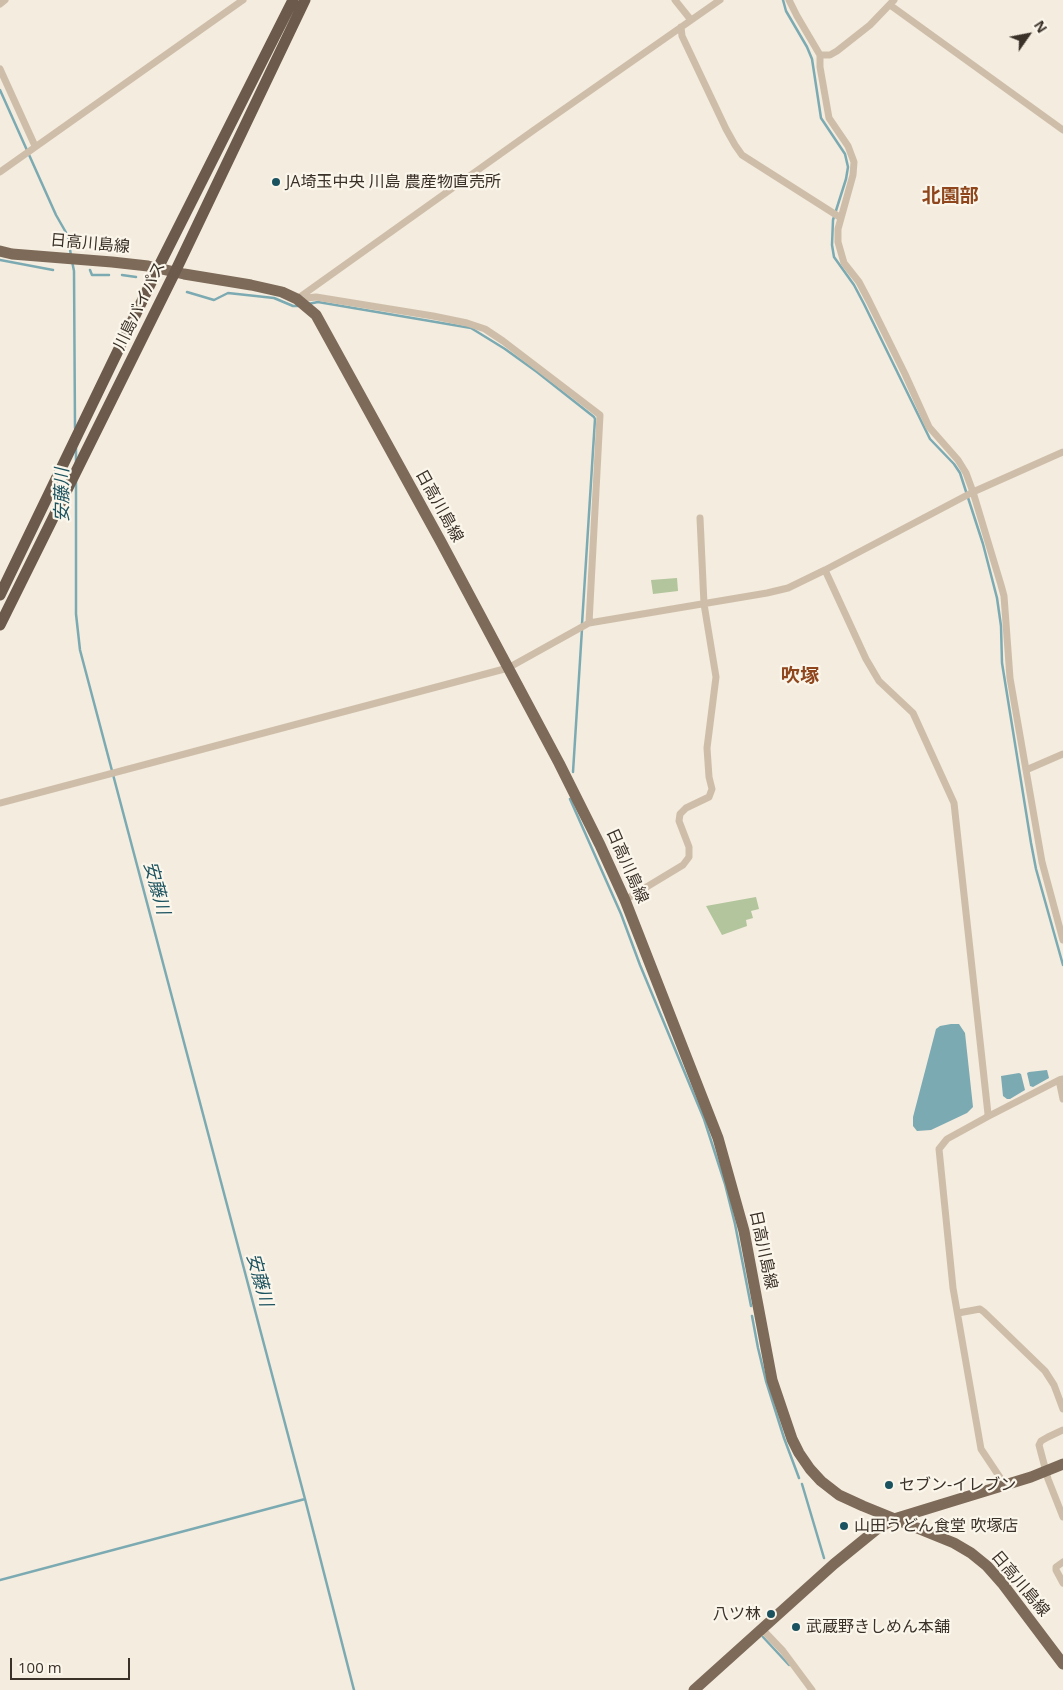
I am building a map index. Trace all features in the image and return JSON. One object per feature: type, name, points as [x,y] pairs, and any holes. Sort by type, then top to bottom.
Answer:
[{"type":"highway","name":"川島バイパス","points":[[0,595],[158,268],[293,0]]},
{"type":"highway","name":"川島バイパス","points":[[0,625],[175,272],[305,0]]},
{"type":"main road","name":"日高川島線","points":[[0,251],[12,254],[112,262],[158,268],[264,287],[298,299],[316,315],[508,668],[600,844],[625,900],[718,1138],[744,1231],[772,1380],[792,1439],[810,1469],[833,1490],[863,1506],[954,1543],[970,1552],[987,1566],[1063,1664]]},
{"type":"main road","points":[[694,1690],[848,1551],[877,1529],[894,1519],[1005,1485],[1063,1464]]},
{"type":"street","points":[[0,4],[5,0]]},
{"type":"street","points":[[0,172],[243,0]]},
{"type":"street","points":[[675,0],[690,20]]},
{"type":"street","points":[[298,299],[720,0]]},
{"type":"street","points":[[789,0],[796,16],[820,55],[820,67],[829,118],[848,146],[854,162],[853,175],[838,229],[838,242],[844,263],[859,282],[869,300],[929,427],[958,460],[973,492],[1004,596],[1010,678],[1042,862],[1063,940]]},
{"type":"street","points":[[820,55],[830,55],[837,51],[870,26],[892,2],[1063,130]]},
{"type":"street","points":[[681,27],[682,36],[726,129],[742,155],[841,218]]},
{"type":"street","points":[[0,69],[35,146]]},
{"type":"street","points":[[298,299],[316,297],[433,316],[485,329],[600,415],[589,624]]},
{"type":"street","points":[[0,803],[508,668],[589,624],[788,588],[973,492],[1063,452]]},
{"type":"street","points":[[625,900],[683,865],[689,857],[689,847],[679,821],[680,814],[686,808],[709,797],[712,789],[708,777],[707,748],[716,677],[704,604],[700,518]]},
{"type":"street","points":[[825,570],[866,659],[879,681],[913,713],[954,803],[987,1117]]},
{"type":"street","points":[[1026,770],[1063,754]]},
{"type":"street","points":[[1005,1485],[981,1449],[953,1288],[939,1149],[947,1139],[1061,1079],[1063,1099]]},
{"type":"street","points":[[958,1313],[980,1310],[984,1312],[1045,1370],[1054,1385],[1063,1409]]},
{"type":"street","points":[[1063,1430],[1041,1441],[1039,1445],[1048,1479],[1063,1517]]},
{"type":"street","points":[[1063,1562],[1056,1567],[1063,1583]]},
{"type":"street","points":[[762,1629],[783,1652],[812,1690]]},
{"type":"green space","points":[[677,578],[678,591],[653,594],[651,580]]},
{"type":"green space","points":[[756,897],[759,909],[751,911],[753,918],[746,920],[747,926],[722,935],[706,906]]},
{"type":"water","points":[[959,1024],[965,1033],[973,1107],[967,1113],[931,1130],[917,1131],[913,1126],[913,1117],[936,1029],[940,1026]]},
{"type":"water","points":[[1047,1070],[1049,1078],[1033,1087],[1030,1086],[1027,1073]]},
{"type":"water","points":[[1021,1074],[1025,1090],[1007,1099],[1003,1096],[1001,1076]]},
{"type":"waterway","points":[[783,0],[786,11],[812,59],[821,118],[845,154],[848,167],[833,220],[832,245],[834,257],[854,285],[930,439],[960,473],[983,544],[997,598],[1001,626],[1002,663],[1031,843],[1036,869],[1063,965]]},
{"type":"waterway","name":"安藤川","points":[[0,90],[56,215],[68,236],[71,256]]},
{"type":"waterway","points":[[0,260],[53,270]]},
{"type":"waterway","name":"安藤川","points":[[72,261],[74,271],[75,428]]},
{"type":"waterway","points":[[90,270],[92,275],[109,275]]},
{"type":"waterway","points":[[122,275],[136,277]]},
{"type":"waterway","points":[[187,292],[214,300],[228,293],[274,298],[293,306],[298,306]]},
{"type":"waterway","points":[[308,304],[318,302],[471,328],[537,372],[594,417],[582,624]]},
{"type":"waterway","name":"安藤川","points":[[76,448],[76,463]]},
{"type":"waterway","name":"安藤川","points":[[76,481],[76,614],[80,650],[354,1690]]},
{"type":"waterway","points":[[573,772],[582,629]]},
{"type":"waterway","points":[[570,799],[621,914],[640,965],[704,1119],[725,1184],[751,1306]]},
{"type":"waterway","points":[[752,1316],[766,1381],[799,1478]]},
{"type":"waterway","points":[[802,1484],[824,1558]]},
{"type":"waterway","points":[[0,1580],[305,1499]]},
{"type":"waterway","points":[[763,1637],[789,1665]]},
{"type":"place","name":"JA埼玉中央 川島 農産物直売所","points":[[276,182]]},
{"type":"place","name":"セブン-イレブン","points":[[889,1485]]},
{"type":"place","name":"山田うどん食堂 吹塚店","points":[[844,1526]]},
{"type":"place","name":"八ツ林","points":[[771,1614]]},
{"type":"place","name":"武蔵野きしめん本舗","points":[[796,1627]]},
{"type":"district","name":"北園部","points":[[950,197]]},
{"type":"district","name":"吹塚","points":[[800,677]]}]
